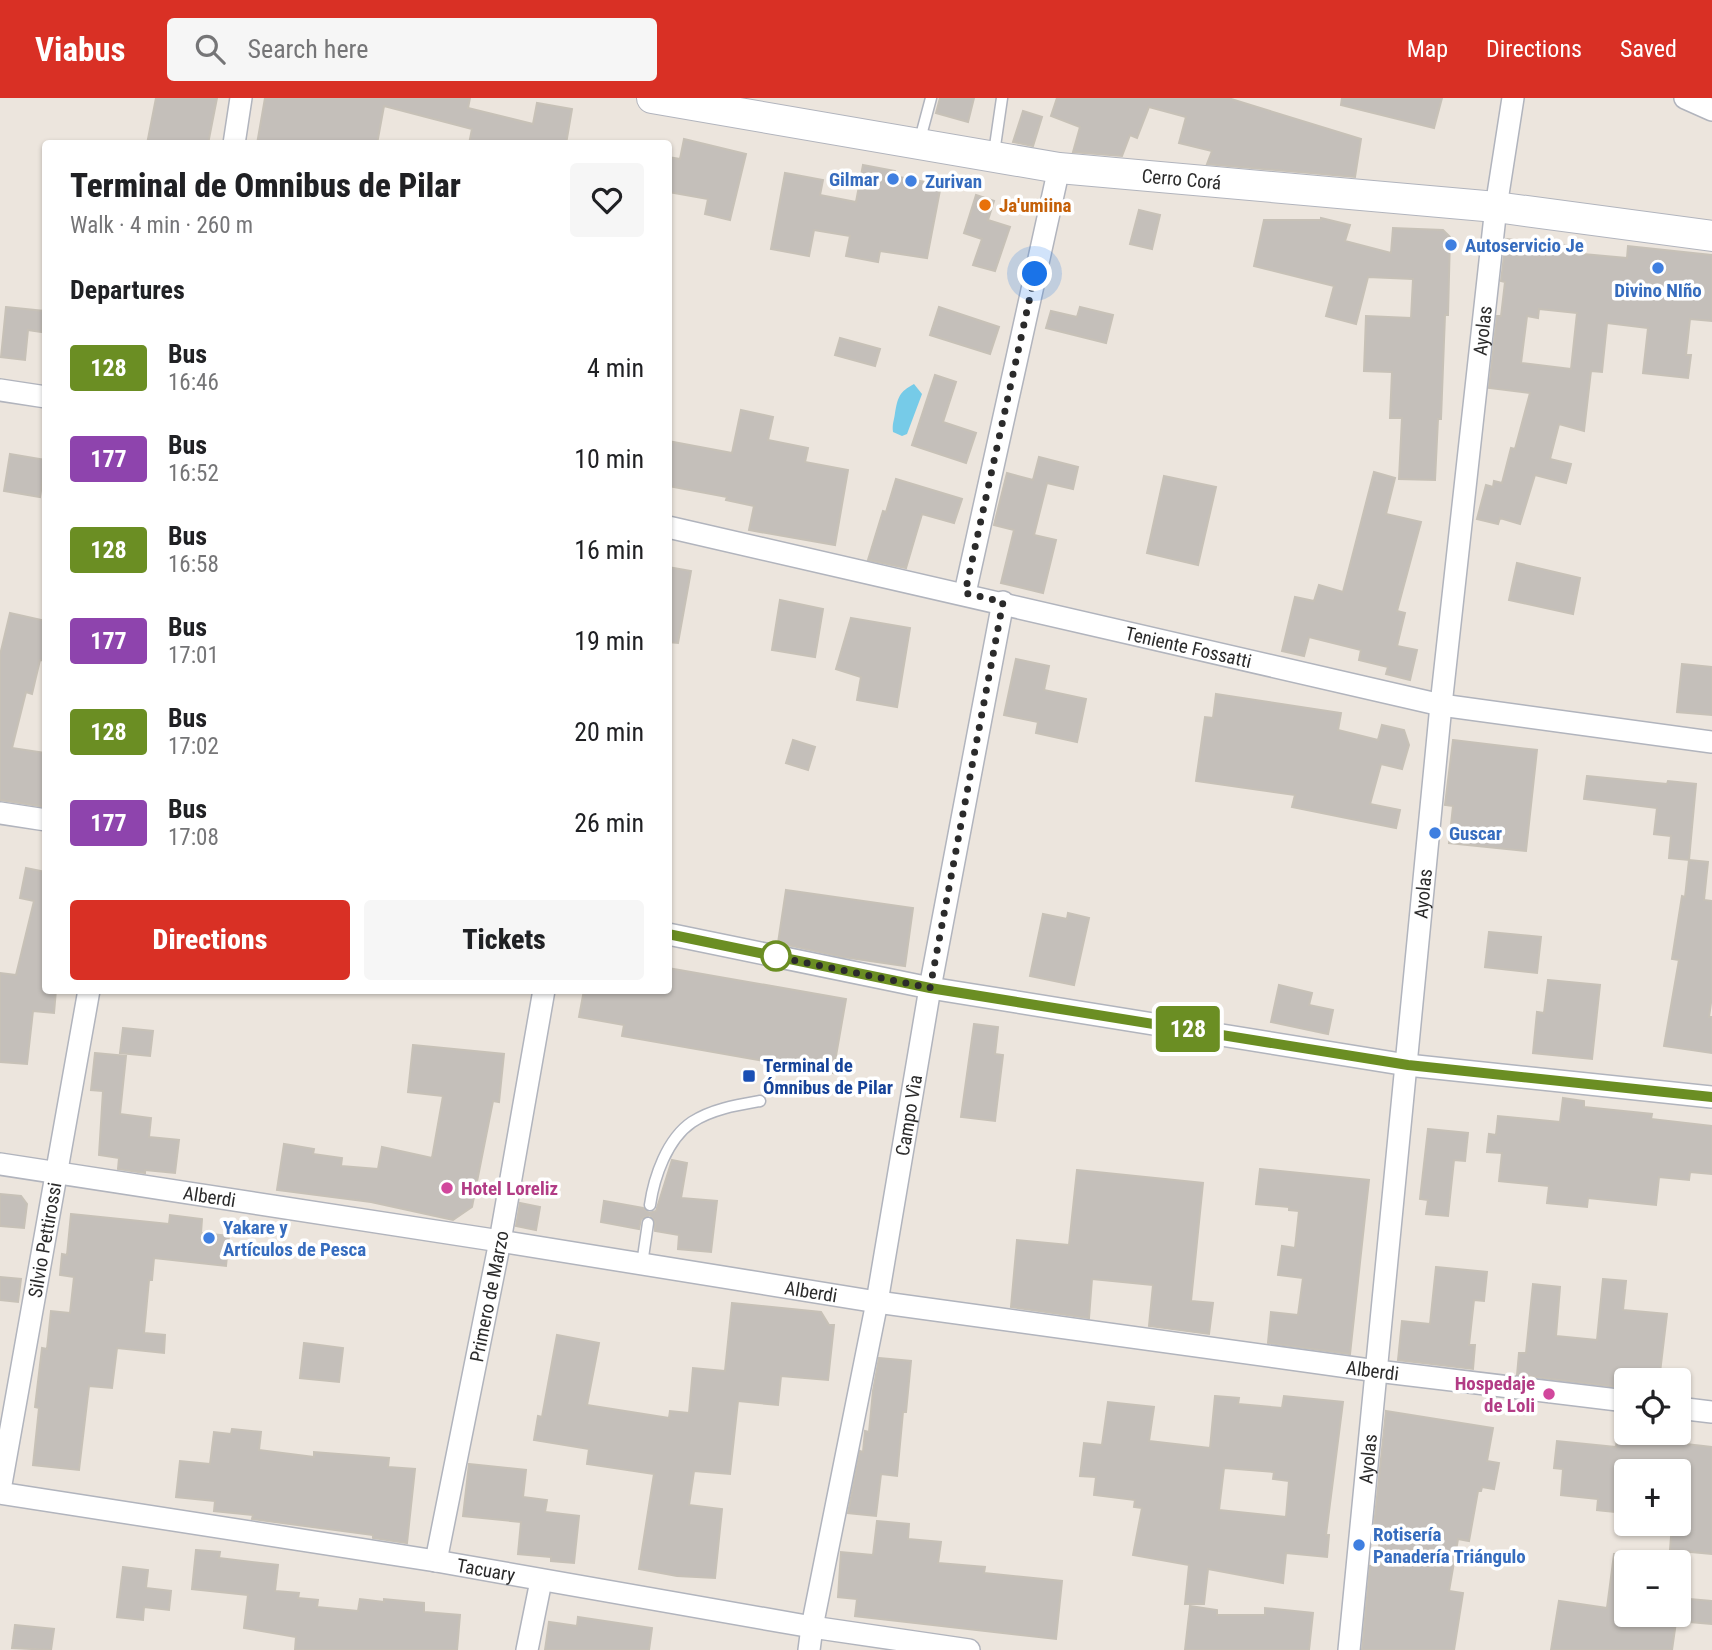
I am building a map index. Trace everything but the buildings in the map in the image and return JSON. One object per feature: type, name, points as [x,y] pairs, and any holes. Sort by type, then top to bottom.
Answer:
[{"type":"street","points":[[235,140],[241,98]]},
{"type":"street","name":"Cerro Corá","points":[[652,98],[1059,168],[1496,207],[1712,236]]},
{"type":"street","name":"Ayolas","points":[[1349,1650],[1441,705],[1496,207],[1513,98]]},
{"type":"street","points":[[1685,98],[1712,110]]},
{"type":"street","points":[[965,593],[1059,168]]},
{"type":"street","points":[[0,390],[42,396]]},
{"type":"street","name":"Teniente Fossatti","points":[[672,528],[965,593],[1441,705],[1712,742]]},
{"type":"street","name":"Campo Vìa","points":[[809,1650],[877,1302],[930,988],[1003,602]]},
{"type":"street","points":[[0,813],[42,819]]},
{"type":"street","points":[[672,935],[930,988],[1408,1065],[1712,1097]]},
{"type":"street","name":"Silvio Pettirossi","points":[[0,1491],[88,994]]},
{"type":"street","name":"Primero de Marzo","points":[[436,1561],[500,1241],[543,994]]},
{"type":"street","name":"Alberdi","points":[[0,1164],[877,1302],[1377,1371],[1614,1400]]},
{"type":"street","points":[[1691,1410],[1712,1412]]},
{"type":"street","name":"Tacuary","points":[[0,1491],[436,1561],[812,1627],[969,1650]]},
{"type":"street","points":[[527,1650],[541,1581]]},
{"type":"lane","points":[[918,144],[930,98]]},
{"type":"lane","points":[[993,156],[1002,98]]},
{"type":"lane","points":[[650,1205],[653,1185],[666,1152],[691,1123],[729,1106],[760,1101]]},
{"type":"lane","points":[[642,1264],[648,1223]]},
{"type":"water","points":[[914,384],[922,394],[907,434],[902,436],[893,432],[897,403],[902,392]]},
{"type":"bus line","name":"128","points":[[672,935],[930,988],[1408,1065],[1712,1097]]},
{"type":"place","name":"Gilmar","points":[[893,179]]},
{"type":"place","name":"Zurivan","points":[[911,181]]},
{"type":"place","name":"Ja'umiina","points":[[985,205]]},
{"type":"place","name":"Autoservicio Je","points":[[1451,245]]},
{"type":"place","name":"Divino NIño","points":[[1658,268]]},
{"type":"place","name":"Guscar","points":[[1435,833]]},
{"type":"place","name":"Terminal de Ómnibus de Pilar","points":[[749,1076]]},
{"type":"place","name":"Hotel Loreliz","points":[[447,1188]]},
{"type":"place","name":"Yakare y Artículos de Pesca","points":[[209,1238]]},
{"type":"place","name":"Hospedaje de Loli","points":[[1549,1394]]},
{"type":"place","name":"Rotisería Panadería Triángulo","points":[[1359,1545]]},
{"type":"route","points":[[776,956],[773,956],[930,988],[1003,602],[965,593],[1035,274]]}]
